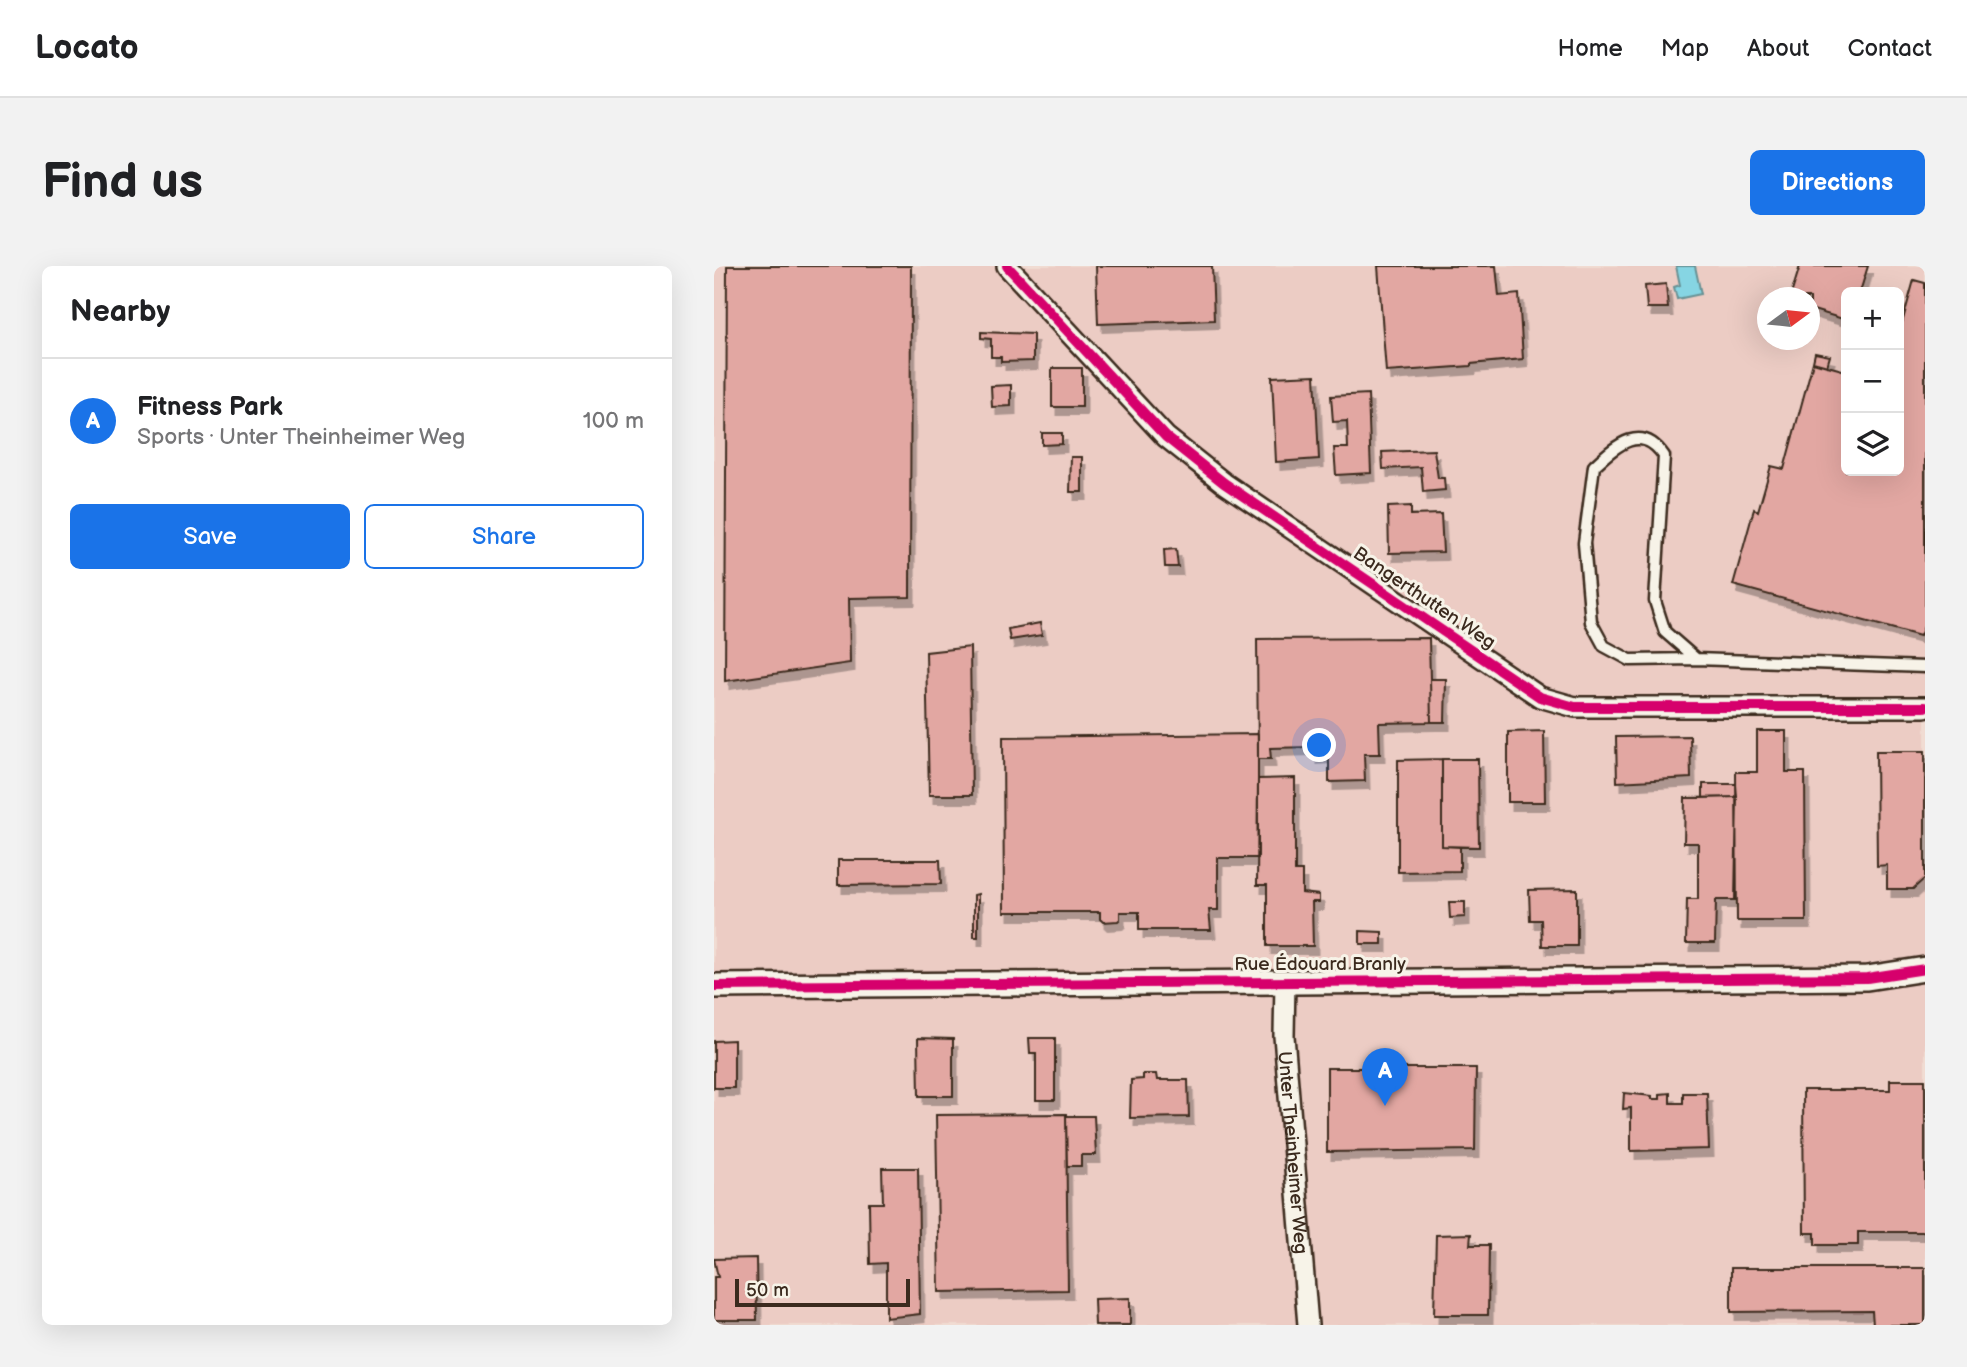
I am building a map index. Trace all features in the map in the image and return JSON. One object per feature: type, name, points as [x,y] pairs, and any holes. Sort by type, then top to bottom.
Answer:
[{"type":"street","name":"Bangerthutten Weg","points":[[1007,266],[1166,437],[1224,483],[1540,696],[1575,707],[1925,707]]},
{"type":"street","name":"Rue Édouard Branly","points":[[714,986],[1867,978],[1925,969]]},
{"type":"street","name":"Unter Theinheimer Weg","points":[[1285,981],[1284,1036],[1308,1325]]},
{"type":"lane","points":[[1696,659],[1665,632],[1655,601],[1664,456],[1655,444],[1641,439],[1619,443],[1594,466],[1584,543],[1591,622],[1604,646],[1630,660],[1696,659],[1925,667]]},
{"type":"shaded area","points":[[714,266],[1925,266],[1925,1325],[714,1325]]},
{"type":"water","points":[[1676,266],[1695,266],[1701,294],[1677,299],[1674,287],[1680,285]]},
{"type":"building","points":[[727,266],[911,266],[910,597],[849,598],[850,663],[725,681]]},
{"type":"building","points":[[1096,266],[1212,266],[1214,320],[1098,324]]},
{"type":"building","points":[[1378,266],[1496,266],[1499,296],[1519,294],[1523,359],[1386,372]]},
{"type":"building","points":[[1800,266],[1868,266],[1862,287],[1841,287],[1841,318],[1820,312],[1820,287],[1793,287]]},
{"type":"building","points":[[1914,280],[1925,283],[1925,624],[1920,636],[1733,585],[1754,509],[1758,511],[1771,466],[1784,469],[1813,362],[1841,370],[1841,476],[1904,476],[1904,316]]},
{"type":"building","points":[[1666,284],[1668,308],[1647,308],[1645,286]]},
{"type":"building","points":[[981,332],[1033,334],[1033,361],[1001,362],[1001,357],[991,357],[991,339],[981,338]]},
{"type":"building","points":[[1815,353],[1830,356],[1827,366],[1813,362]]},
{"type":"building","points":[[1052,368],[1082,368],[1082,407],[1052,407]]},
{"type":"building","points":[[1315,375],[1319,459],[1276,462],[1272,377]]},
{"type":"building","points":[[1011,385],[1011,406],[992,407],[991,386]]},
{"type":"building","points":[[1368,394],[1371,473],[1336,475],[1334,448],[1348,448],[1347,421],[1333,422],[1331,396]]},
{"type":"building","points":[[1042,433],[1062,433],[1062,444],[1042,445]]},
{"type":"building","points":[[1434,450],[1438,478],[1444,478],[1445,490],[1423,492],[1421,467],[1383,469],[1382,452]]},
{"type":"building","points":[[1071,457],[1082,457],[1082,492],[1070,492]]},
{"type":"building","points":[[1411,506],[1411,515],[1441,514],[1443,552],[1389,553],[1388,507]]},
{"type":"building","points":[[1176,549],[1178,567],[1165,567],[1164,550]]},
{"type":"building","points":[[1040,623],[1042,635],[1010,640],[1008,629]]},
{"type":"building","points":[[1429,638],[1431,722],[1379,723],[1380,754],[1364,754],[1365,781],[1329,782],[1329,755],[1312,756],[1312,747],[1270,748],[1271,759],[1258,759],[1257,639]]},
{"type":"building","points":[[970,647],[972,795],[929,795],[926,652]]},
{"type":"building","points":[[1430,679],[1446,679],[1445,722],[1431,722]]},
{"type":"building","points":[[1544,731],[1545,802],[1508,802],[1508,732]]},
{"type":"building","points":[[1757,731],[1786,731],[1786,772],[1805,772],[1806,921],[1737,921],[1736,772],[1757,772]]},
{"type":"building","points":[[1258,734],[1258,858],[1218,858],[1218,910],[1209,910],[1211,930],[1139,930],[1139,912],[1120,912],[1118,921],[1103,922],[1100,912],[1004,912],[1003,737]]},
{"type":"building","points":[[1690,736],[1691,778],[1617,782],[1616,737]]},
{"type":"building","points":[[1876,751],[1925,751],[1925,878],[1913,889],[1887,889],[1887,865],[1877,866]]},
{"type":"building","points":[[1442,759],[1478,759],[1479,847],[1442,846]]},
{"type":"building","points":[[1442,759],[1442,846],[1460,847],[1460,871],[1398,872],[1398,760]]},
{"type":"building","points":[[1295,778],[1295,871],[1302,871],[1302,893],[1319,895],[1319,902],[1312,902],[1313,946],[1267,946],[1267,885],[1257,885],[1258,779]]},
{"type":"building","points":[[1703,784],[1736,784],[1737,797],[1703,798]]},
{"type":"building","points":[[1737,797],[1735,900],[1716,900],[1715,943],[1686,943],[1687,899],[1698,899],[1698,843],[1684,843],[1685,798]]},
{"type":"building","points":[[838,860],[940,860],[941,884],[838,885]]},
{"type":"building","points":[[1577,889],[1577,946],[1542,946],[1541,920],[1530,920],[1529,890]]},
{"type":"building","points":[[978,894],[978,937],[974,937],[974,895]]},
{"type":"building","points":[[1449,902],[1465,902],[1465,917],[1450,918]]},
{"type":"building","points":[[1360,931],[1382,932],[1382,944],[1360,944]]},
{"type":"building","points":[[918,1038],[953,1039],[953,1096],[919,1096]]},
{"type":"building","points":[[1029,1038],[1055,1038],[1055,1100],[1036,1100],[1036,1053],[1030,1053]]},
{"type":"building","points":[[734,1040],[734,1088],[714,1088],[714,1041]]},
{"type":"building","points":[[1327,1068],[1476,1068],[1475,1150],[1327,1152]]},
{"type":"building","points":[[1143,1074],[1156,1074],[1157,1080],[1188,1080],[1189,1117],[1130,1118],[1131,1080],[1143,1079]]},
{"type":"building","points":[[1890,1080],[1925,1080],[1925,1232],[1858,1232],[1858,1245],[1815,1245],[1815,1233],[1804,1233],[1803,1090],[1890,1090]]},
{"type":"building","points":[[1624,1093],[1660,1099],[1660,1094],[1670,1093],[1670,1103],[1683,1103],[1683,1093],[1707,1093],[1709,1149],[1631,1151],[1631,1108],[1623,1109]]},
{"type":"building","points":[[1066,1114],[1068,1290],[939,1292],[936,1115]]},
{"type":"building","points":[[1066,1116],[1094,1116],[1096,1155],[1081,1155],[1081,1166],[1067,1166]]},
{"type":"building","points":[[882,1168],[918,1168],[920,1314],[886,1318],[886,1263],[870,1264],[869,1203],[883,1203]]},
{"type":"building","points":[[1471,1234],[1470,1245],[1489,1245],[1488,1315],[1434,1315],[1436,1235]]},
{"type":"building","points":[[756,1258],[757,1320],[714,1320],[714,1277],[718,1277],[714,1259]]},
{"type":"building","points":[[1731,1268],[1925,1268],[1925,1325],[1873,1325],[1872,1311],[1731,1312]]},
{"type":"building","points":[[1130,1298],[1130,1325],[1095,1325],[1094,1299]]},
{"type":"cycle path","points":[[1007,266],[1166,437],[1224,483],[1540,697],[1575,707],[1925,707]]},
{"type":"cycle path","points":[[714,986],[1867,978],[1925,969]]},
{"type":"place","name":"Fitness Park","points":[[1385,1106]]}]
